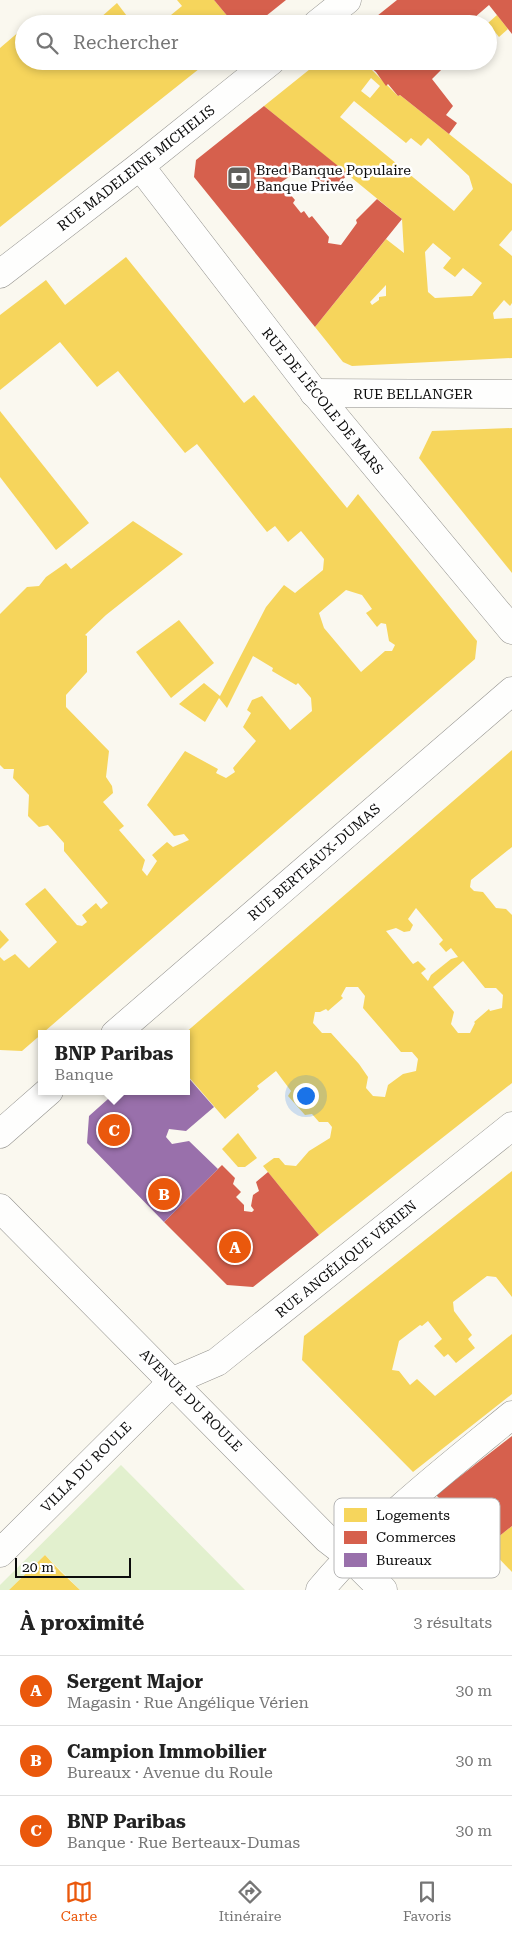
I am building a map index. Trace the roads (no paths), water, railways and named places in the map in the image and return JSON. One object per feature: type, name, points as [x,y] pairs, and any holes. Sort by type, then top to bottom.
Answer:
[{"type":"street","points":[[328,15],[347,0]]},
{"type":"street","name":"RUE MADELEINE MICHELIS","points":[[0,274],[140,166],[259,70]]},
{"type":"street","name":"RUE DE L'ÉCOLE DE MARS","points":[[140,166],[314,393],[512,630]]},
{"type":"street","name":"RUE BELLANGER","points":[[314,393],[512,394]]},
{"type":"street","name":"RUE BERTEAUX-DUMAS","points":[[120,1030],[512,691]]},
{"type":"street","points":[[0,1134],[44,1095]]},
{"type":"street","name":"RUE ANGÉLIQUE VÉRIEN","points":[[173,1381],[217,1362],[512,1126]]},
{"type":"street","name":"AVENUE DU ROULE","points":[[0,1208],[334,1544]]},
{"type":"street","name":"VILLA DU ROULE","points":[[0,1553],[173,1381]]},
{"type":"street","points":[[412,1498],[512,1415]]},
{"type":"street","points":[[320,1590],[334,1574]]},
{"type":"street","name":"AVENUE DU ROULE","points":[[371,1578],[383,1590]]},
{"type":"place","name":"Bred Banque Populaire Banque Privée","points":[[239,178]]},
{"type":"place","name":"BNP Paribas","points":[[114,1130]]},
{"type":"place","name":"Campion Immobilier","points":[[164,1194]]},
{"type":"place","name":"Sergent Major","points":[[235,1247]]}]
